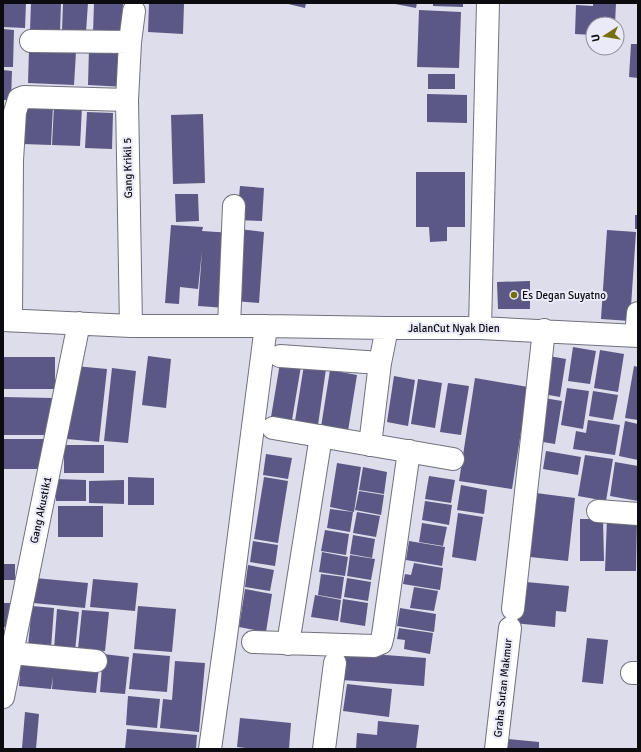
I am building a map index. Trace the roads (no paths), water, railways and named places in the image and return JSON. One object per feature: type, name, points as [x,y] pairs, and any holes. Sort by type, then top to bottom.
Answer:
[{"type":"street","points":[[480,328],[488,3]]},
{"type":"street","name":"Gang Krikil 5","points":[[131,326],[127,100],[130,42],[134,11]]},
{"type":"street","points":[[31,41],[130,42]]},
{"type":"street","points":[[7,320],[12,160],[15,112],[19,99],[24,97],[127,100]]},
{"type":"street","points":[[229,326],[234,206]]},
{"type":"street","points":[[637,336],[638,313]]},
{"type":"street","name":"JalanCut Nyak Dien","points":[[7,320],[131,326],[480,328],[544,330],[637,336]]},
{"type":"street","name":"Gang Akustik1","points":[[3,697],[79,323]]},
{"type":"street","points":[[210,749],[266,326]]},
{"type":"street","points":[[370,445],[380,363],[387,328]]},
{"type":"street","name":"Graha Sutan Makmur","points":[[496,749],[544,330]]},
{"type":"street","points":[[280,356],[380,363]]},
{"type":"street","points":[[273,428],[453,459]]},
{"type":"street","points":[[288,644],[321,436]]},
{"type":"street","points":[[253,642],[374,646],[381,643],[409,451]]},
{"type":"street","points":[[598,511],[638,514]]},
{"type":"street","points":[[12,653],[96,661]]},
{"type":"street","points":[[324,749],[335,664]]},
{"type":"place","name":"Es Degan Suyatno","points":[[514,295]]}]
